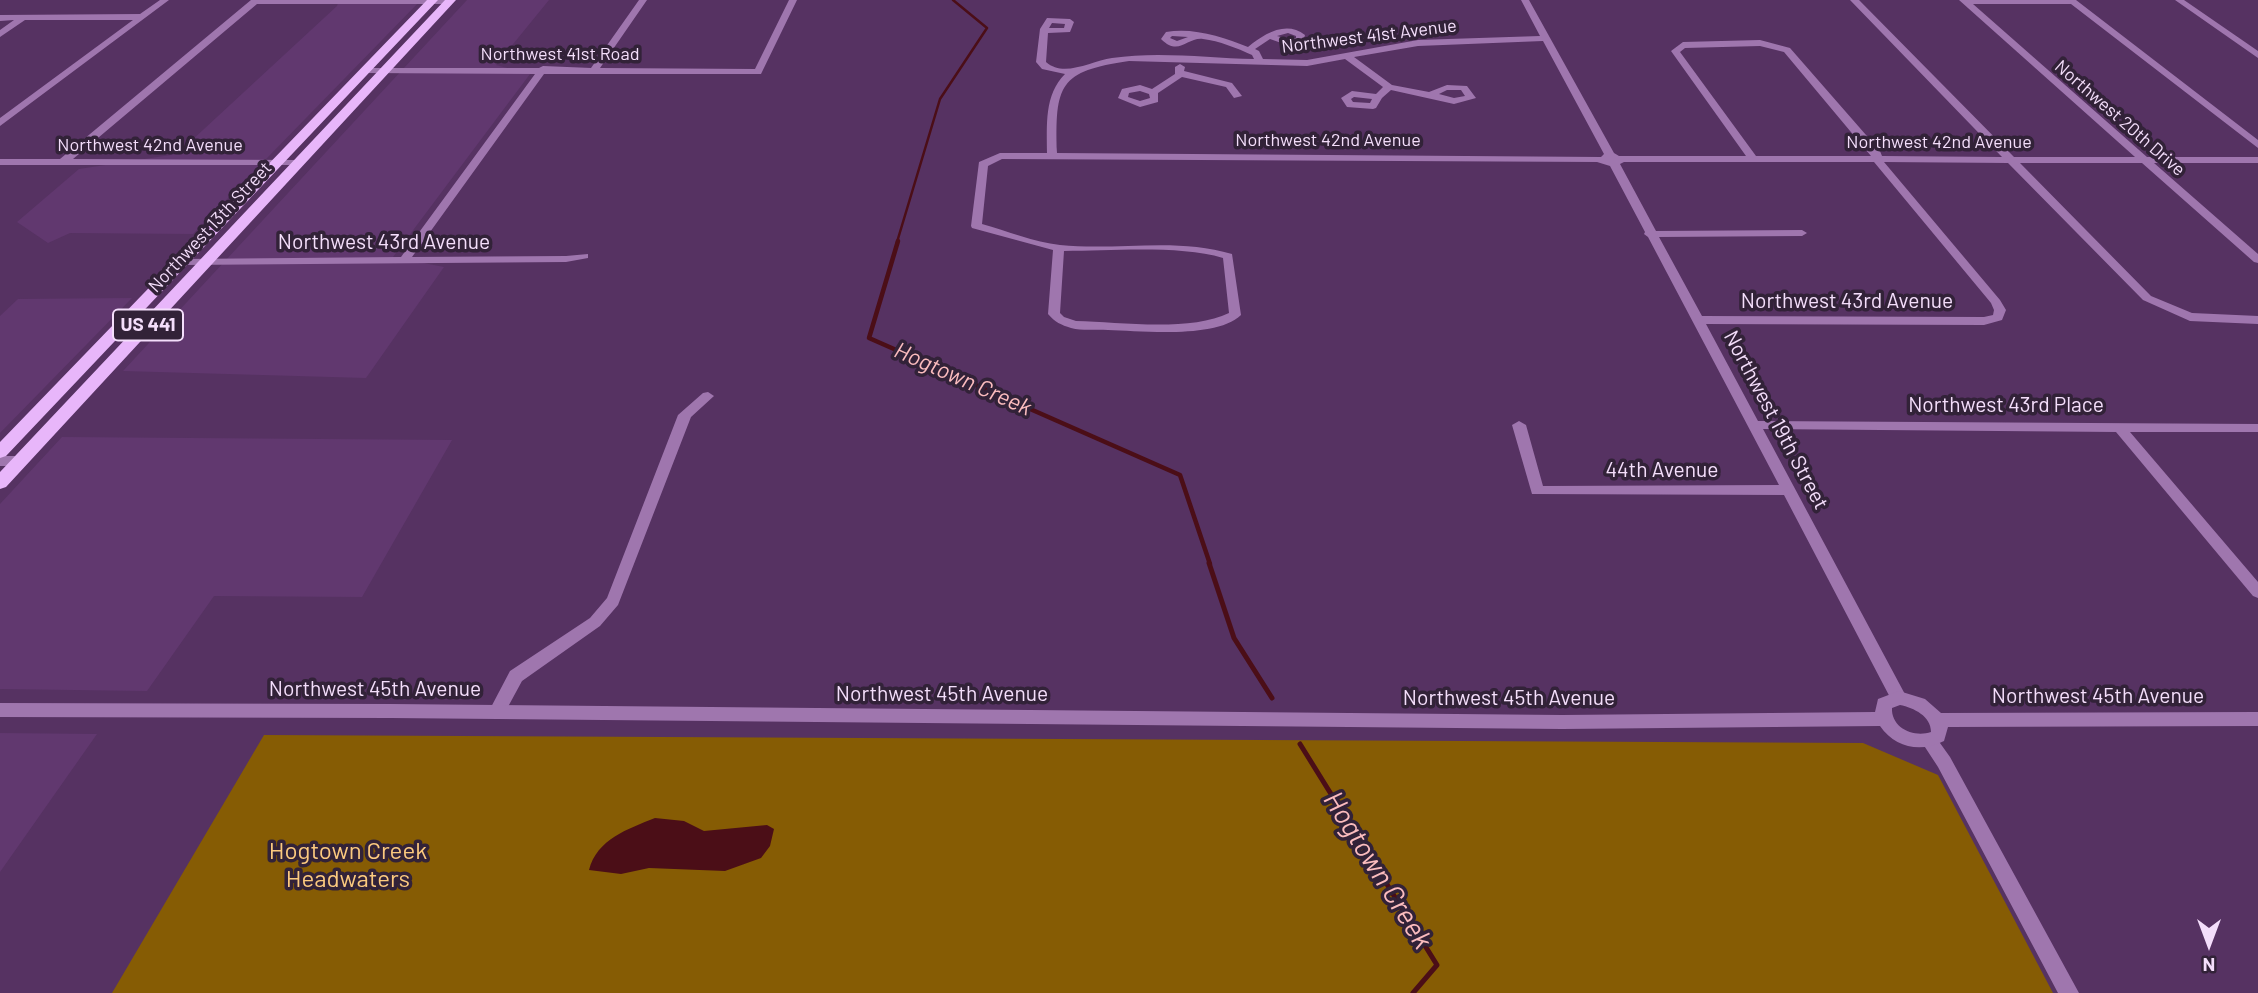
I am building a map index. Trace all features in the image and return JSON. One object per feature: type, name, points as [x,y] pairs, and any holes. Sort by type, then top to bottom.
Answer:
[{"type":"main road","name":"Northwest 13th Street","points":[[0,452],[432,1]]},
{"type":"main road","name":"Northwest 13th Street","points":[[0,482],[450,1]]},
{"type":"street","points":[[0,123],[165,0]]},
{"type":"street","points":[[595,69],[643,0]]},
{"type":"street","name":"Northwest 41st Road","points":[[366,70],[595,69],[758,72],[793,0]]},
{"type":"street","name":"Northwest 19th Street","points":[[1525,0],[1899,698]]},
{"type":"street","points":[[1854,0],[2147,298],[2190,317],[2258,320]]},
{"type":"street","points":[[2179,0],[2258,55]]},
{"type":"street","points":[[62,163],[255,1],[450,1]]},
{"type":"street","points":[[1964,1],[2071,1],[2258,145]]},
{"type":"street","name":"Northwest 20th Drive","points":[[1964,1],[2258,260]]},
{"type":"street","points":[[0,18],[142,17]]},
{"type":"street","points":[[0,34],[23,18]]},
{"type":"street","points":[[1044,31],[1041,62],[1045,67],[1073,73]]},
{"type":"street","points":[[1195,36],[1250,50],[1256,53],[1260,63]]},
{"type":"street","points":[[1250,50],[1269,36]]},
{"type":"street","name":"Northwest 41st Avenue","points":[[1073,73],[1108,60],[1180,58],[1307,63],[1418,43],[1545,38]]},
{"type":"street","points":[[1754,160],[1675,51],[1683,45],[1734,43],[1774,45],[1787,50],[1876,153],[1877,160]]},
{"type":"street","points":[[1347,56],[1388,87],[1431,95]]},
{"type":"street","points":[[1153,92],[1167,86],[1179,73],[1180,58]]},
{"type":"street","points":[[403,262],[543,69]]},
{"type":"street","points":[[1052,156],[1053,94],[1058,85],[1073,73]]},
{"type":"street","points":[[1179,73],[1229,85],[1237,96]]},
{"type":"street","points":[[1378,97],[1388,87]]},
{"type":"street","name":"Northwest 42nd Avenue","points":[[1059,247],[976,226],[983,164],[987,160],[1000,156],[1052,156],[2258,160]]},
{"type":"street","name":"Northwest 43rd Avenue","points":[[1696,320],[1984,321],[1998,317],[2000,310],[1996,302],[1877,160]]},
{"type":"street","name":"Northwest 42nd Avenue","points":[[0,162],[299,163]]},
{"type":"street","points":[[1649,234],[1802,233]]},
{"type":"street","points":[[1059,247],[1181,248],[1228,256],[1231,261],[1235,315],[1227,322],[1203,326],[1075,324],[1060,320],[1054,314],[1059,247]]},
{"type":"street","name":"Northwest 43rd Avenue","points":[[184,262],[403,262],[566,259],[584,256]]},
{"type":"street","points":[[497,711],[516,676],[595,622],[613,601],[685,415],[708,396]]},
{"type":"street","name":"44th Avenue","points":[[1519,425],[1537,491],[1787,490]]},
{"type":"street","name":"Northwest 43rd Place","points":[[1753,425],[2258,428]]},
{"type":"street","points":[[2119,427],[2258,592]]},
{"type":"street","points":[[0,461],[21,461]]},
{"type":"street","points":[[1899,698],[1922,704],[1938,720],[1938,736],[1928,741],[1911,740],[1900,735],[1884,719],[1884,704],[1899,698]]},
{"type":"street","name":"Northwest 45th Avenue","points":[[0,710],[497,711],[1564,722],[1884,719]]},
{"type":"street","name":"Northwest 45th Avenue","points":[[1938,720],[2258,719]]},
{"type":"street","points":[[1928,741],[1944,762],[2069,993]]},
{"type":"shaded area","points":[[339,0],[421,0],[193,234],[70,233],[48,243],[17,222],[79,169],[177,154],[337,6]]},
{"type":"shaded area","points":[[467,0],[549,0],[496,65],[530,74],[393,257],[444,267],[366,378],[123,371]]},
{"type":"shaded area","points":[[132,298],[0,433],[0,316],[18,299]]},
{"type":"shaded area","points":[[62,437],[452,440],[362,597],[214,596],[147,691],[0,689],[0,504]]},
{"type":"shaded area","points":[[0,733],[97,734],[0,872]]},
{"type":"shaded area","points":[[655,818],[684,821],[704,831],[767,825],[774,829],[770,846],[761,858],[725,871],[649,868],[621,874],[589,870],[593,859],[606,843],[624,831]]},
{"type":"green space","name":"Hogtown Creek Headwaters","points":[[264,735],[1863,743],[1938,775],[2053,993],[112,993]]},
{"type":"waterway","name":"Hogtown Creek","points":[[897,242],[940,99],[987,28],[953,0]]},
{"type":"waterway","name":"Hogtown Creek","points":[[898,241],[869,338],[1180,475],[1210,564]]},
{"type":"waterway","name":"Hogtown Creek","points":[[1209,563],[1234,638],[1272,698]]},
{"type":"waterway","name":"Hogtown Creek","points":[[1300,744],[1437,965],[1413,993]]}]
